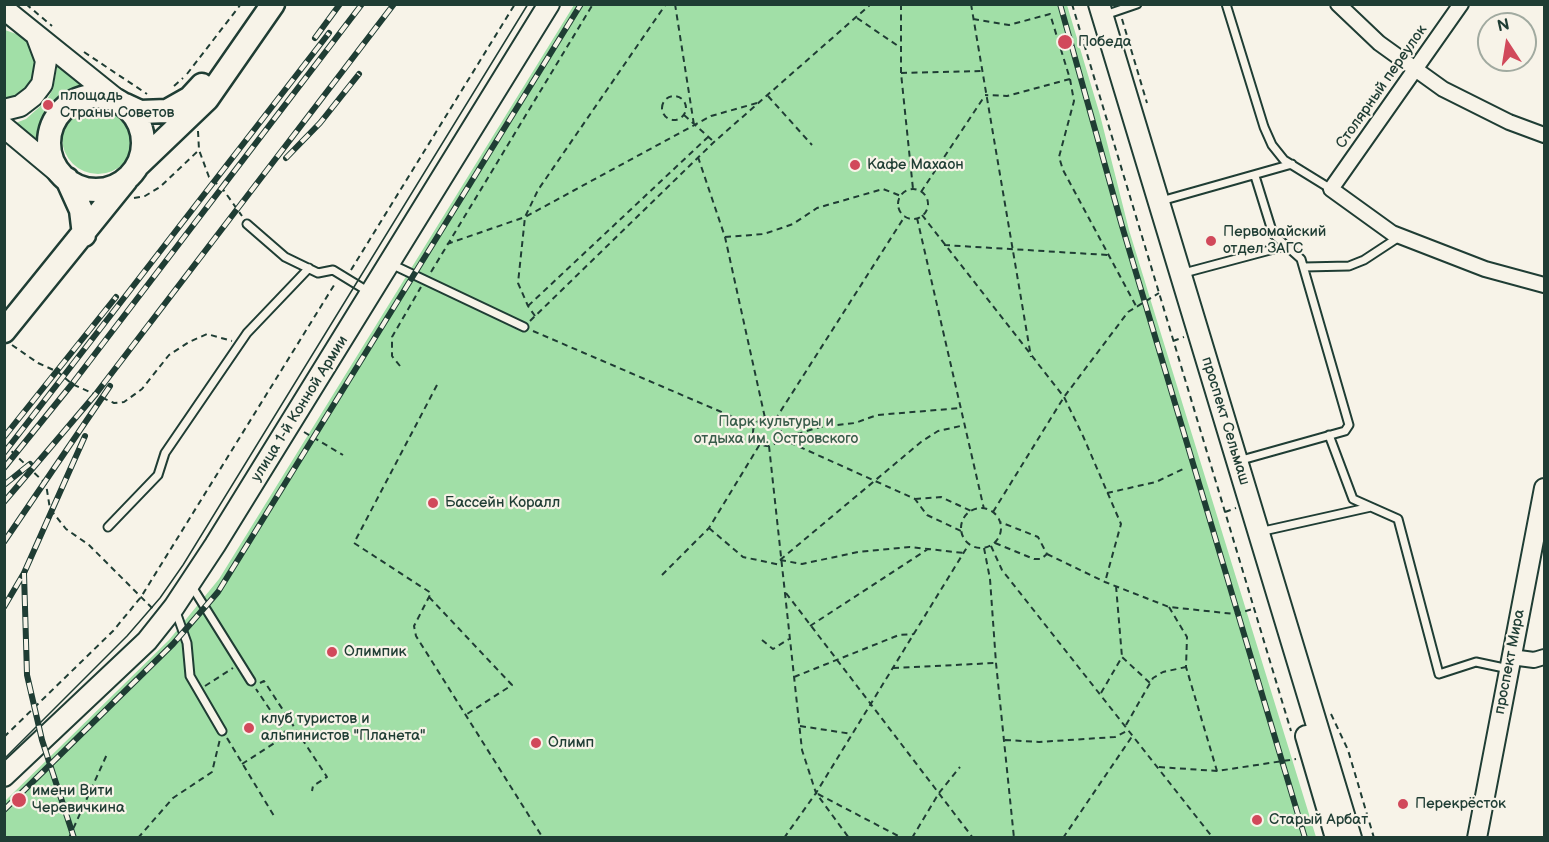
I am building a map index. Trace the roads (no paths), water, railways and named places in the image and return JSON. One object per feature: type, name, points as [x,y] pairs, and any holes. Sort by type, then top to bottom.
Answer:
[{"type":"main road","points":[[84,235],[81,210],[65,178],[57,168],[50,148],[50,132],[60,113],[72,102],[88,96],[108,97],[140,112],[152,113],[189,106],[257,4]]},
{"type":"main road","points":[[12,338],[84,235],[134,170],[273,4]]},
{"type":"main road","name":"улица 1-й Конной Армии","points":[[4,776],[147,641],[170,612],[390,264],[549,4]]},
{"type":"main road","name":"проспект Сельмаш","points":[[1096,8],[1159,202],[1351,837]]},
{"type":"main road","name":"проспект Сельмаш","points":[[1096,8],[1336,837]]},
{"type":"main road","points":[[4,9],[45,32],[123,104],[137,120],[141,130],[143,148],[134,170],[125,179],[105,189],[80,186],[65,178],[4,127]]},
{"type":"main road","points":[[4,110],[20,106],[33,96],[42,84],[46,61],[45,32]]},
{"type":"street","points":[[1338,4],[1379,43],[1414,70],[1477,106],[1545,135]]},
{"type":"street","name":"Столярный переулок","points":[[1331,189],[1461,4]]},
{"type":"street","points":[[1331,189],[1362,214],[1399,236],[1485,269],[1545,285]]},
{"type":"street","name":"проспект Мира","points":[[1477,837],[1544,488]]},
{"type":"street","points":[[1510,663],[1545,657]]},
{"type":"lane","points":[[1096,8],[1137,4]]},
{"type":"lane","points":[[1226,4],[1264,127],[1272,145],[1292,164],[1331,189]]},
{"type":"lane","points":[[1159,202],[1292,164]]},
{"type":"lane","points":[[1237,461],[1344,431],[1349,425],[1301,259],[1273,234],[1255,176]]},
{"type":"lane","points":[[247,224],[285,256],[318,273],[333,270],[371,294]]},
{"type":"lane","points":[[1304,267],[1349,266],[1364,260],[1399,236]]},
{"type":"lane","points":[[1181,274],[1285,246]]},
{"type":"lane","points":[[390,264],[524,327]]},
{"type":"lane","points":[[108,526],[158,475],[165,453],[239,344],[309,268]]},
{"type":"lane","points":[[1329,435],[1353,499],[1398,519],[1439,674],[1476,662],[1510,663]]},
{"type":"lane","points":[[1259,532],[1371,507]]},
{"type":"lane","points":[[189,583],[251,681]]},
{"type":"lane","points":[[170,612],[187,643],[190,675],[222,731]]},
{"type":"tram line","points":[[4,759],[127,636],[160,598],[183,565],[528,4]]},
{"type":"railway","points":[[315,38],[340,4]]},
{"type":"railway","points":[[4,468],[72,384],[362,4]]},
{"type":"railway","points":[[4,502],[95,395],[394,4]]},
{"type":"railway","points":[[4,810],[173,644],[218,592],[581,4]]},
{"type":"railway","points":[[1060,4],[1122,226],[1305,838]]},
{"type":"railway","points":[[4,453],[329,33]]},
{"type":"railway","points":[[286,158],[320,123],[359,74]]},
{"type":"railway","points":[[4,437],[116,297]]},
{"type":"railway","points":[[4,542],[110,386]]},
{"type":"railway","points":[[4,607],[24,573],[85,436]]},
{"type":"railway","points":[[4,485],[30,464]]},
{"type":"railway","points":[[24,573],[27,675],[42,740],[74,838]]},
{"type":"place","name":"Победа","points":[[1065,42]]},
{"type":"place","name":"площадь Страны Советов","points":[[48,105]]},
{"type":"place","name":"Кафе Махаон","points":[[855,165]]},
{"type":"place","name":"Первомайский отдел ЗАГС","points":[[1211,241]]},
{"type":"place","name":"Бассейн Коралл","points":[[433,503]]},
{"type":"place","name":"Олимпик","points":[[332,652]]},
{"type":"place","name":"клуб туристов и альпинистов \"Планета\"","points":[[249,728]]},
{"type":"place","name":"Олимп","points":[[536,743]]},
{"type":"place","name":"имени Вити Черевичкина","points":[[19,800]]},
{"type":"place","name":"Перекрёсток","points":[[1403,804]]},
{"type":"place","name":"Старый Арбат","points":[[1257,820]]},
{"type":"park label","name":"Парк культуры и отдыха им. Островского","points":[[776,430]]}]
